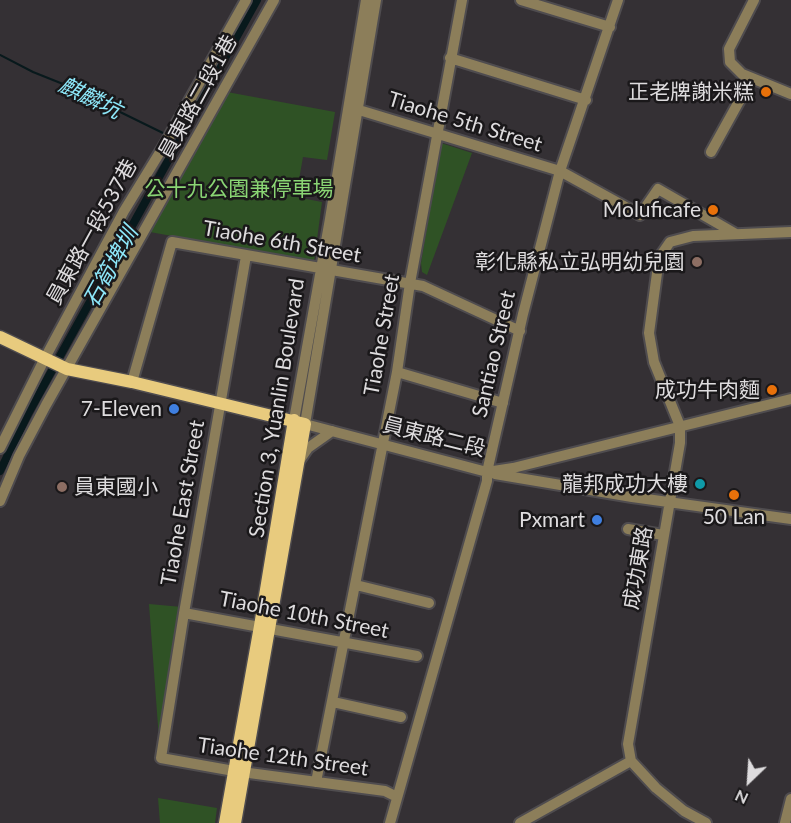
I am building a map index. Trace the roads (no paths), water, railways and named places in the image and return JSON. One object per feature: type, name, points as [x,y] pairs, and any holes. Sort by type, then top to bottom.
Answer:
[{"type":"main road","name":"員東路二段","points":[[0,337],[67,369],[300,422]]},
{"type":"main road","name":"Section 3, Yuanlin Boulevard","points":[[265,627],[299,461],[300,422]]},
{"type":"main road","name":"Section 3, Yuanlin Boulevard","points":[[225,823],[239,771],[300,422]]},
{"type":"main road","name":"Section 3, Yuanlin Boulevard","points":[[236,823],[239,771]]},
{"type":"street","name":"員東路一段537巷","points":[[0,448],[45,358],[124,211],[246,0]]},
{"type":"street","name":"員東路二段1巷","points":[[0,501],[19,456],[274,0]]},
{"type":"street","name":"Section 3, Yuanlin Boulevard","points":[[300,422],[320,267],[366,0]]},
{"type":"street","name":"Section 3, Yuanlin Boulevard","points":[[300,422],[332,270],[376,0]]},
{"type":"street","name":"Tiaohe Street","points":[[316,782],[397,372],[410,283],[462,0]]},
{"type":"street","points":[[521,0],[610,27]]},
{"type":"street","name":"Santiao Street","points":[[390,823],[424,696],[487,481],[487,472],[540,246],[560,171],[586,100],[618,0]]},
{"type":"street","points":[[754,0],[729,49],[730,62],[742,74],[791,94]]},
{"type":"street","points":[[450,58],[586,100]]},
{"type":"street","points":[[711,152],[752,78]]},
{"type":"street","name":"Tiaohe 5th Street","points":[[359,110],[560,171],[640,215],[658,189],[736,234]]},
{"type":"street","name":"成功東路","points":[[631,761],[629,735],[680,443],[680,426],[654,362],[649,333],[659,258],[670,242],[693,236],[791,232]]},
{"type":"street","name":"Tiaohe 6th Street","points":[[132,382],[172,242],[423,286],[520,331]]},
{"type":"street","name":"Tiaohe East Street","points":[[161,758],[246,256]]},
{"type":"street","points":[[397,372],[503,404]]},
{"type":"street","name":"員東路二段","points":[[300,422],[487,472],[513,468],[791,399]]},
{"type":"street","points":[[299,461],[308,448],[332,431]]},
{"type":"street","points":[[487,472],[669,502],[791,519]]},
{"type":"street","points":[[628,529],[663,535]]},
{"type":"street","points":[[356,585],[429,603]]},
{"type":"street","name":"Tiaohe 10th Street","points":[[184,613],[417,656]]},
{"type":"street","points":[[333,702],[401,717]]},
{"type":"street","name":"Tiaohe 12th Street","points":[[161,758],[385,791],[397,797]]},
{"type":"street","points":[[520,823],[631,761],[656,788],[684,811],[706,823]]},
{"type":"street","points":[[785,823],[791,799]]},
{"type":"waterway","name":"石筍埤圳","points":[[0,471],[29,412],[257,0]]},
{"type":"waterway","name":"麒麟坑","points":[[0,55],[165,134]]},
{"type":"waterway","name":"麒麟坑","points":[[173,138],[179,141]]},
{"type":"place","name":"正老牌謝米糕","points":[[766,92]]},
{"type":"place","name":"Moluficafe","points":[[713,210]]},
{"type":"place","name":"彰化縣私立弘明幼兒園","points":[[697,262]]},
{"type":"place","name":"成功牛肉麵","points":[[772,390]]},
{"type":"place","name":"7-Eleven","points":[[174,409]]},
{"type":"place","name":"龍邦成功大樓","points":[[700,484]]},
{"type":"place","name":"員東國小","points":[[62,487]]},
{"type":"place","name":"50 Lan","points":[[734,495]]},
{"type":"place","name":"Pxmart","points":[[597,520]]},
{"type":"park label","name":"公十九公園兼停車場","points":[[239,189]]}]
